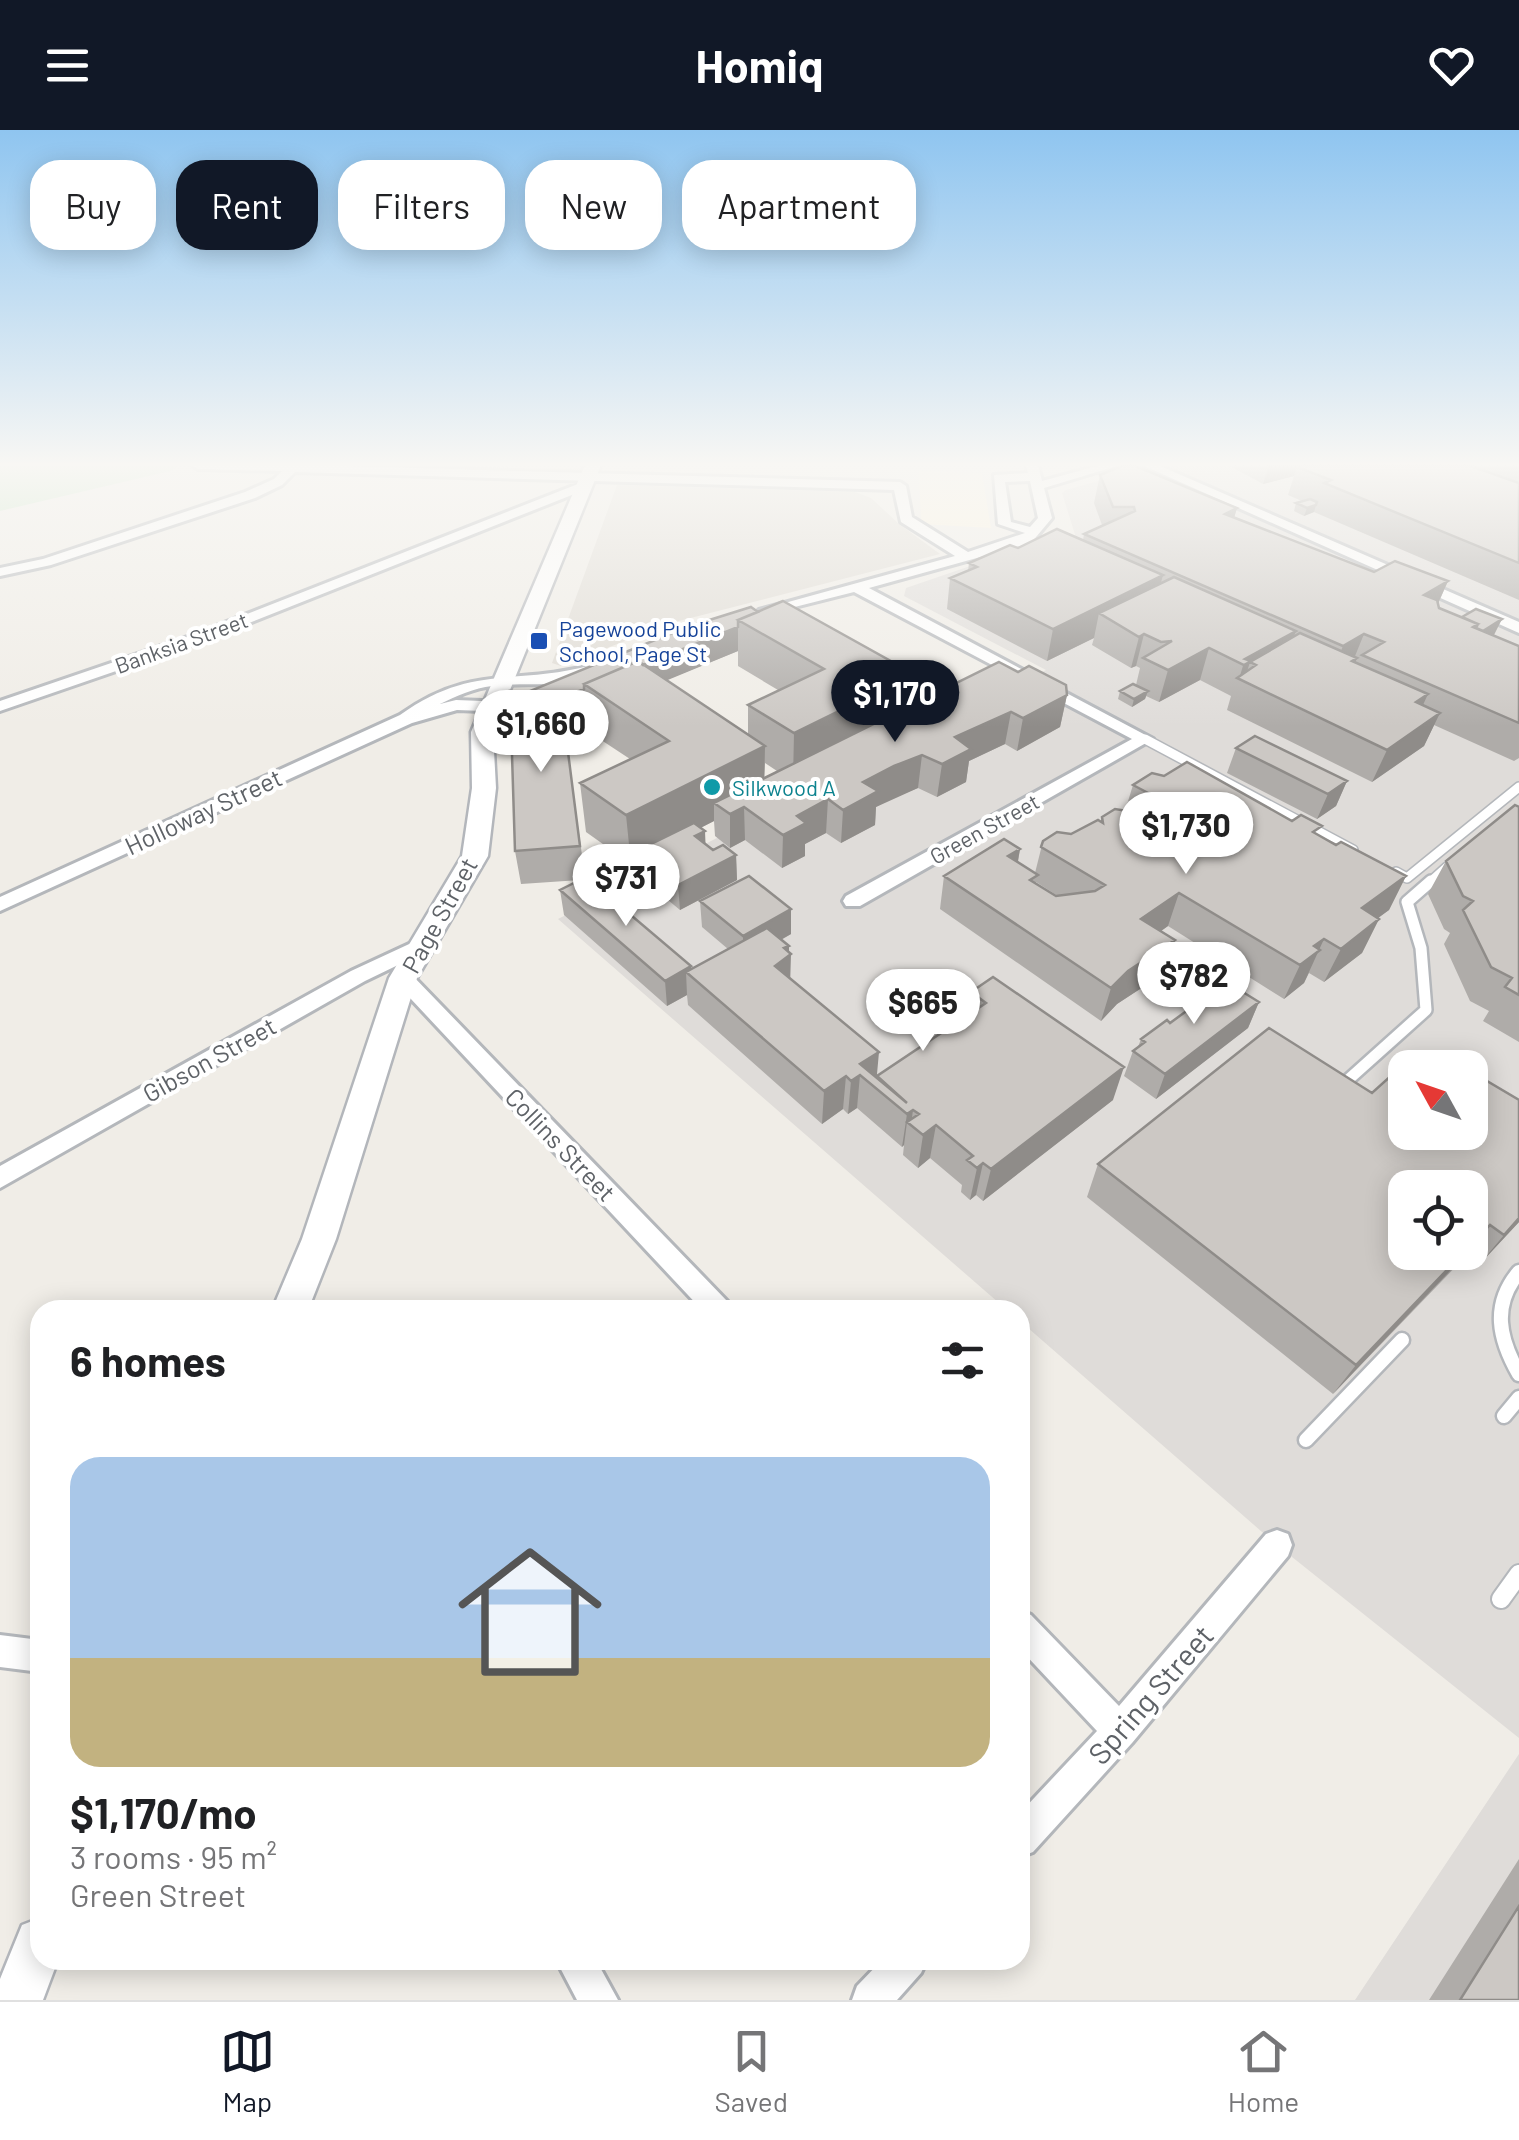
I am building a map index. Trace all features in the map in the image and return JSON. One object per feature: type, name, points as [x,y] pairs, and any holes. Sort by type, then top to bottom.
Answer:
[{"type":"main road","name":"Page Street","points":[[294,1300],[319,1240],[403,978],[474,856],[484,788],[482,732],[556,552]]},
{"type":"main road","points":[[18,2000],[30,1969]]},
{"type":"street","points":[[0,572],[76,552]]},
{"type":"street","name":"Banksia Street","points":[[0,706],[200,637],[404,552]]},
{"type":"street","points":[[959,552],[968,558]]},
{"type":"street","points":[[764,616],[986,552]]},
{"type":"street","points":[[1347,552],[1519,628]]},
{"type":"street","points":[[858,588],[1145,739]]},
{"type":"street","name":"Holloway Street","points":[[406,718],[537,682],[573,677],[609,663]]},
{"type":"street","name":"Holloway Street","points":[[0,905],[470,686],[522,703],[566,685],[573,677]]},
{"type":"street","name":"Green Street","points":[[853,900],[1145,739]]},
{"type":"street","name":"Gibson Street","points":[[0,1178],[358,976],[420,946]]},
{"type":"street","name":"Collins Street","points":[[403,978],[709,1300]]},
{"type":"street","name":"Spring Street","points":[[1030,1828],[1120,1731],[1277,1545]]},
{"type":"street","points":[[1030,1636],[1120,1731]]},
{"type":"street","points":[[0,1652],[30,1655]]},
{"type":"street","points":[[581,1970],[599,2000]]},
{"type":"street","points":[[871,2000],[899,1970]]},
{"type":"lane","points":[[1145,739],[1372,860]]},
{"type":"lane","points":[[1390,869],[1407,878],[1519,786]]},
{"type":"lane","points":[[1349,1079],[1426,1010],[1421,948],[1407,902],[1463,853]]},
{"type":"lane","points":[[1519,1272],[1507,1283],[1498,1313],[1501,1339],[1519,1374]]},
{"type":"lane","points":[[1306,1440],[1402,1340]]},
{"type":"lane","points":[[1504,1416],[1519,1398]]},
{"type":"lane","points":[[1501,1599],[1519,1574]]},
{"type":"shaded area","points":[[592,552],[940,554],[671,623],[561,666],[552,663]]},
{"type":"shaded area","points":[[1027,552],[1519,552],[1519,1738],[1277,1545],[1030,1330],[1030,1300],[996,1300],[558,919],[1046,670],[904,596],[906,588],[979,563]]},
{"type":"shaded area","points":[[1519,1754],[1519,2000],[1355,2000]]},
{"type":"building","points":[[993,552],[1111,552],[1163,575],[1053,629],[950,578],[977,567],[969,563]]},
{"type":"building","points":[[1126,552],[1323,552],[1374,572],[1395,561],[1448,581],[1424,595],[1437,600],[1439,608],[1478,624],[1473,627],[1519,646],[1519,723],[1362,655],[1384,642],[1364,634],[1343,646]]},
{"type":"building","points":[[1493,552],[1519,552],[1519,563]]},
{"type":"building","points":[[1174,577],[1296,631],[1245,659],[1251,661],[1244,665],[1209,648],[1168,670],[1143,658],[1172,641],[1161,642],[1144,634],[1139,637],[1099,613]]},
{"type":"building","points":[[783,601],[914,674],[794,733],[748,705],[824,669],[738,620]]},
{"type":"building","points":[[751,607],[758,612],[738,620],[738,627],[643,665],[638,661],[555,701],[548,696],[525,693],[687,627]]},
{"type":"building","points":[[1476,609],[1502,619],[1483,631],[1476,628],[1478,624],[1462,617]]},
{"type":"building","points":[[1300,633],[1428,694],[1416,702],[1440,713],[1387,750],[1237,678],[1256,665],[1250,662]]},
{"type":"building","points":[[638,661],[765,746],[626,815],[580,783],[669,741],[584,684]]},
{"type":"building","points":[[999,662],[1018,672],[1029,666],[1066,685],[1067,695],[1023,718],[1011,712],[955,737],[971,749],[942,764],[922,755],[894,766],[863,782],[878,791],[843,810],[828,799],[797,816],[806,823],[783,835],[744,807],[730,814],[714,803]]},
{"type":"building","points":[[1133,684],[1148,691],[1134,699],[1120,691]]},
{"type":"building","points":[[510,691],[548,696],[562,705],[580,846],[515,851]]},
{"type":"building","points":[[1255,736],[1347,781],[1328,794],[1236,748]]},
{"type":"building","points":[[1187,762],[1292,821],[1301,815],[1322,826],[1313,832],[1406,876],[1362,908],[1379,919],[1341,949],[1324,939],[1314,946],[1320,950],[1300,965],[1179,893],[1141,919],[1175,940],[1128,971],[1111,988],[944,876],[1004,839],[1020,849],[1008,856],[1038,875],[1030,880],[1056,896],[1095,891],[1105,885],[1041,847],[1043,841],[1057,832],[1071,834],[1098,820],[1103,823],[1102,817],[1115,809],[1127,811],[1152,795],[1133,785],[1152,773],[1164,776]]},
{"type":"building","points":[[1515,805],[1519,807],[1519,995],[1505,987],[1512,978],[1491,967],[1463,910],[1473,901],[1463,896],[1446,861]]},
{"type":"building","points":[[694,823],[705,831],[695,836],[713,850],[723,845],[736,855],[678,885],[637,851]]},
{"type":"building","points":[[749,876],[791,909],[743,936],[700,901]]},
{"type":"building","points":[[586,877],[691,966],[665,981],[560,890]]},
{"type":"building","points":[[767,928],[789,946],[784,948],[791,954],[775,966],[879,1052],[860,1064],[907,1103],[877,1076],[986,1003],[971,992],[993,977],[1124,1067],[991,1169],[983,1163],[977,1168],[967,1160],[973,1156],[936,1125],[923,1135],[907,1122],[919,1114],[913,1110],[907,1114],[860,1075],[851,1081],[846,1076],[824,1091],[686,972]]},
{"type":"building","points":[[1225,981],[1259,1002],[1165,1074],[1133,1051],[1145,1042],[1141,1039],[1167,1020],[1170,1023],[1192,1007],[1188,1004]]},
{"type":"building","points":[[1269,1028],[1372,1093],[1388,1079],[1388,1150],[1488,1150],[1488,1082],[1519,1100],[1519,1218],[1504,1235],[1488,1227],[1488,1170],[1388,1170],[1388,1270],[1447,1270],[1356,1365],[1098,1164]]},
{"type":"building","points":[[1519,1906],[1519,2000],[1460,2000]]},
{"type":"place","name":"Pagewood Public School, Page St","points":[[539,641]]},
{"type":"place","name":"Silkwood A","points":[[712,787]]}]
